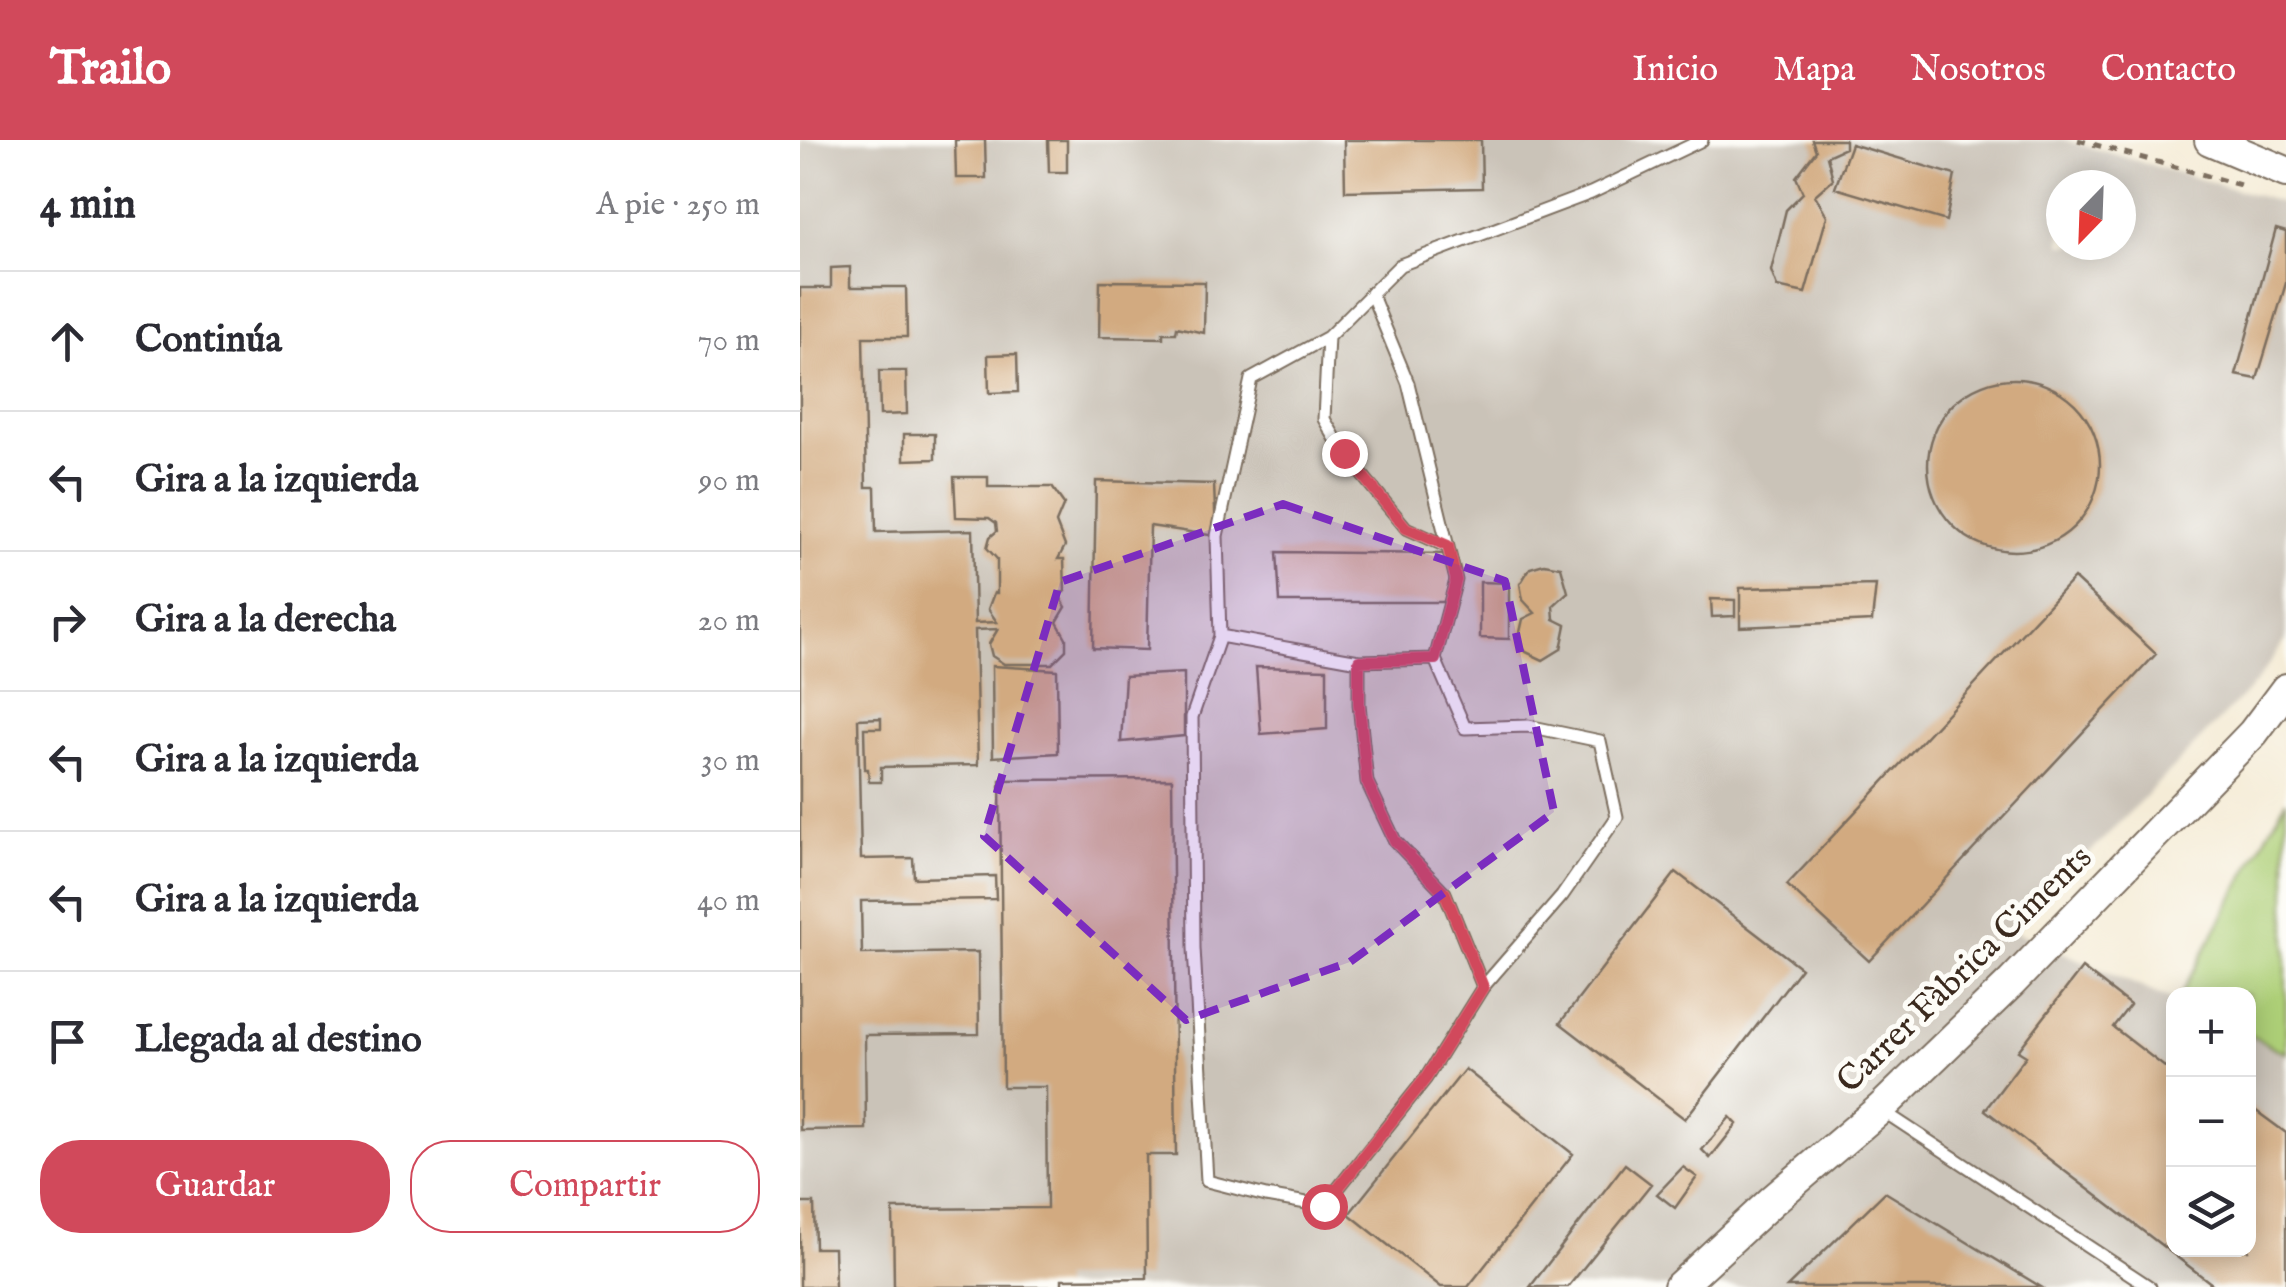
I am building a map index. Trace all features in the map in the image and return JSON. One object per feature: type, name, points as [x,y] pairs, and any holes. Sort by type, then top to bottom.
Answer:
[{"type":"street","points":[[2210,140],[2248,163],[2286,172]]},
{"type":"street","name":"Carrer Fàbrica Ciments","points":[[1687,1285],[1772,1200],[1880,1109],[2011,984],[2253,733],[2286,689]]},
{"type":"lane","points":[[1371,293],[1408,384],[1456,580],[1435,659],[1465,728],[1528,726],[1600,741],[1617,817],[1562,896],[1483,987],[1426,1078],[1324,1206],[1207,1181],[1194,948],[1192,718],[1220,636],[1217,536],[1251,379],[1328,337],[1371,293],[1400,264],[1591,192],[1702,140]]},
{"type":"lane","points":[[1328,337],[1324,419],[1344,453],[1406,528],[1448,546]]},
{"type":"lane","points":[[1220,636],[1359,661],[1435,659]]},
{"type":"lane","points":[[1359,661],[1367,782],[1395,841],[1445,893],[1483,987]]},
{"type":"lane","points":[[1880,1109],[2150,1287]]},
{"type":"path","points":[[2078,140],[2248,163]]},
{"type":"highlighted area","points":[[1283,504],[1505,581],[1554,812],[1350,962],[1186,1020],[984,836],[1060,582]]},
{"type":"shaded area","points":[[800,140],[2064,140],[2286,204],[2286,640],[2256,682],[2014,931],[2166,998],[2166,1257],[2256,1257],[2256,1038],[2286,1053],[2286,1287],[800,1287]]},
{"type":"green space","points":[[2286,800],[2286,1053],[2256,1038],[2256,987],[2185,987]]},
{"type":"building","points":[[955,140],[985,140],[986,178],[956,178]]},
{"type":"building","points":[[1048,140],[1067,140],[1067,172],[1049,172]]},
{"type":"building","points":[[1344,140],[1481,140],[1482,188],[1345,191]]},
{"type":"building","points":[[1812,140],[1845,140],[1845,148],[1827,156],[1833,179],[1815,195],[1827,216],[1805,293],[1777,287],[1771,271],[1786,210],[1803,193],[1796,177],[1816,151]]},
{"type":"building","points":[[1851,144],[1955,175],[1946,221],[1835,188]]},
{"type":"building","points":[[2276,229],[2286,232],[2286,283],[2257,379],[2236,375]]},
{"type":"building","points":[[850,267],[850,287],[906,287],[907,337],[863,337],[866,487],[875,487],[876,532],[973,530],[975,623],[997,622],[988,609],[997,593],[997,559],[987,548],[997,531],[996,523],[989,518],[956,517],[954,477],[988,477],[988,487],[1052,487],[1064,504],[1056,523],[1065,546],[1058,559],[1064,559],[1065,592],[1058,593],[1066,607],[1057,622],[1066,638],[1066,650],[1052,664],[1004,664],[992,656],[989,644],[998,629],[975,630],[978,765],[881,767],[881,782],[869,782],[864,728],[881,728],[881,718],[858,719],[861,859],[913,858],[914,878],[995,876],[996,899],[861,901],[862,954],[978,952],[979,1034],[865,1035],[866,1129],[800,1130],[800,288],[831,288],[831,268]]},
{"type":"building","points":[[1100,281],[1205,282],[1204,333],[1177,327],[1176,333],[1163,333],[1163,338],[1099,337]]},
{"type":"building","points":[[1017,354],[1018,392],[989,393],[988,355]]},
{"type":"building","points":[[879,371],[906,371],[907,414],[880,415]]},
{"type":"building","points":[[2014,379],[2047,385],[2075,404],[2094,432],[2100,465],[2094,498],[2075,526],[2047,545],[2014,551],[1981,545],[1953,526],[1934,498],[1928,465],[1934,432],[1953,404],[1981,385]]},
{"type":"building","points":[[904,434],[935,434],[935,459],[904,460]]},
{"type":"building","points":[[1096,481],[1214,484],[1216,536],[1150,526],[1147,650],[1093,648]]},
{"type":"building","points":[[1277,552],[1450,554],[1450,602],[1280,602]]},
{"type":"building","points":[[1544,564],[1561,567],[1568,592],[1553,606],[1554,619],[1566,625],[1561,649],[1543,660],[1526,652],[1518,641],[1523,619],[1535,613],[1523,600],[1520,584],[1530,568]]},
{"type":"building","points":[[2074,578],[2156,654],[1869,961],[1787,885]]},
{"type":"building","points":[[1480,582],[1509,583],[1509,639],[1480,638]]},
{"type":"building","points":[[1876,585],[1872,621],[1740,627],[1740,588]]},
{"type":"building","points":[[1711,599],[1735,600],[1735,616],[1712,617]]},
{"type":"building","points":[[992,666],[1057,670],[1058,753],[993,757]]},
{"type":"building","points":[[1256,667],[1327,669],[1327,729],[1261,734]]},
{"type":"building","points":[[1184,673],[1184,736],[1121,742],[1125,676]]},
{"type":"building","points":[[1172,779],[1176,1155],[1146,1155],[1147,1278],[1062,1279],[1062,1287],[894,1287],[893,1209],[1047,1208],[1046,1087],[1003,1087],[1000,780]]},
{"type":"building","points":[[1676,872],[1801,968],[1685,1119],[1560,1023]]},
{"type":"building","points":[[2082,968],[2130,1005],[2113,1027],[2166,1068],[2166,1249],[1985,1110],[2026,1056],[2018,1051]]},
{"type":"building","points":[[1465,1069],[1573,1154],[1468,1287],[1441,1287],[1349,1214]]},
{"type":"building","points":[[2256,1111],[2286,1133],[2286,1287],[2216,1287],[2177,1257],[2256,1257]]},
{"type":"building","points":[[1730,1117],[1737,1124],[1710,1158],[1702,1150]]},
{"type":"building","points":[[1625,1164],[1651,1184],[1568,1287],[1530,1287]]},
{"type":"building","points":[[1683,1167],[1697,1177],[1675,1208],[1657,1194]]},
{"type":"building","points":[[1885,1192],[2041,1287],[1787,1287]]},
{"type":"building","points":[[800,1203],[814,1203],[815,1248],[834,1248],[835,1287],[800,1287]]},
{"type":"route","points":[[1324,1206],[1426,1078],[1483,987],[1445,893],[1395,841],[1367,782],[1359,704],[1359,661],[1435,659],[1456,580],[1448,546],[1406,528],[1344,453]]}]
